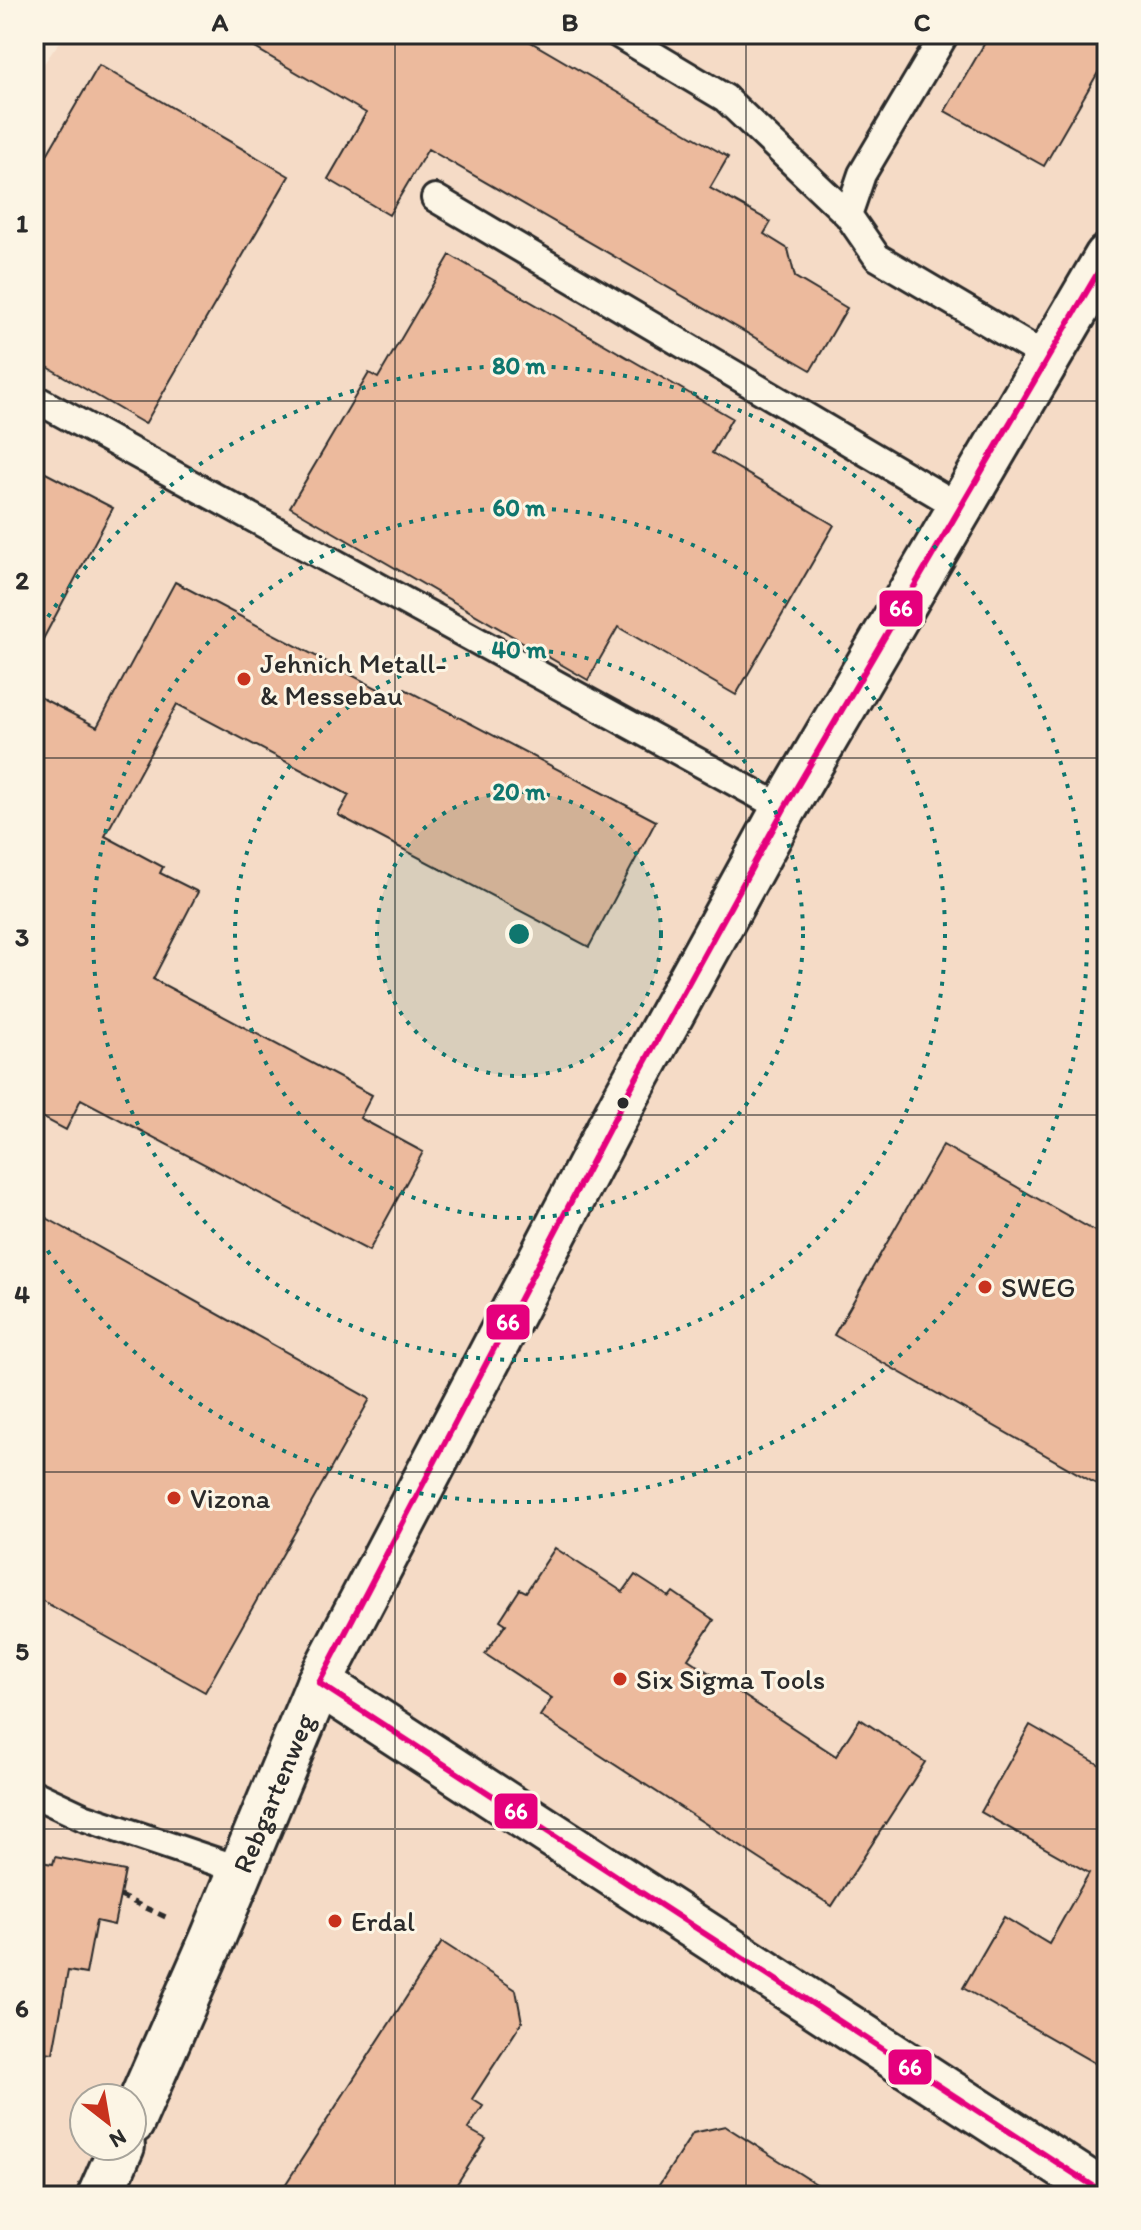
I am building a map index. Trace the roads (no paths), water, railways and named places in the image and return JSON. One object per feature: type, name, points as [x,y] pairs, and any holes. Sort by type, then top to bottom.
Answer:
[{"type":"street","name":"Rebgartenweg","points":[[148,2086],[319,1683],[622,1104],[784,809],[1107,257]]},
{"type":"street","points":[[319,1683],[1107,2195]]},
{"type":"street","points":[[100,2196],[115,2162]]},
{"type":"lane","points":[[618,34],[725,98],[848,215],[877,257],[1048,358]]},
{"type":"lane","points":[[848,215],[862,174],[945,34]]},
{"type":"lane","points":[[435,198],[961,508]]},
{"type":"lane","points":[[34,398],[784,809]]},
{"type":"lane","points":[[34,1794],[83,1817],[241,1870]]},
{"type":"place","name":"Jehnich Metall- & Messebau","points":[[244,679]]},
{"type":"place","name":"SWEG","points":[[985,1287]]},
{"type":"place","name":"Vizona","points":[[174,1498]]},
{"type":"place","name":"Six Sigma Tools","points":[[620,1679]]},
{"type":"place","name":"Erdal","points":[[335,1921]]}]
